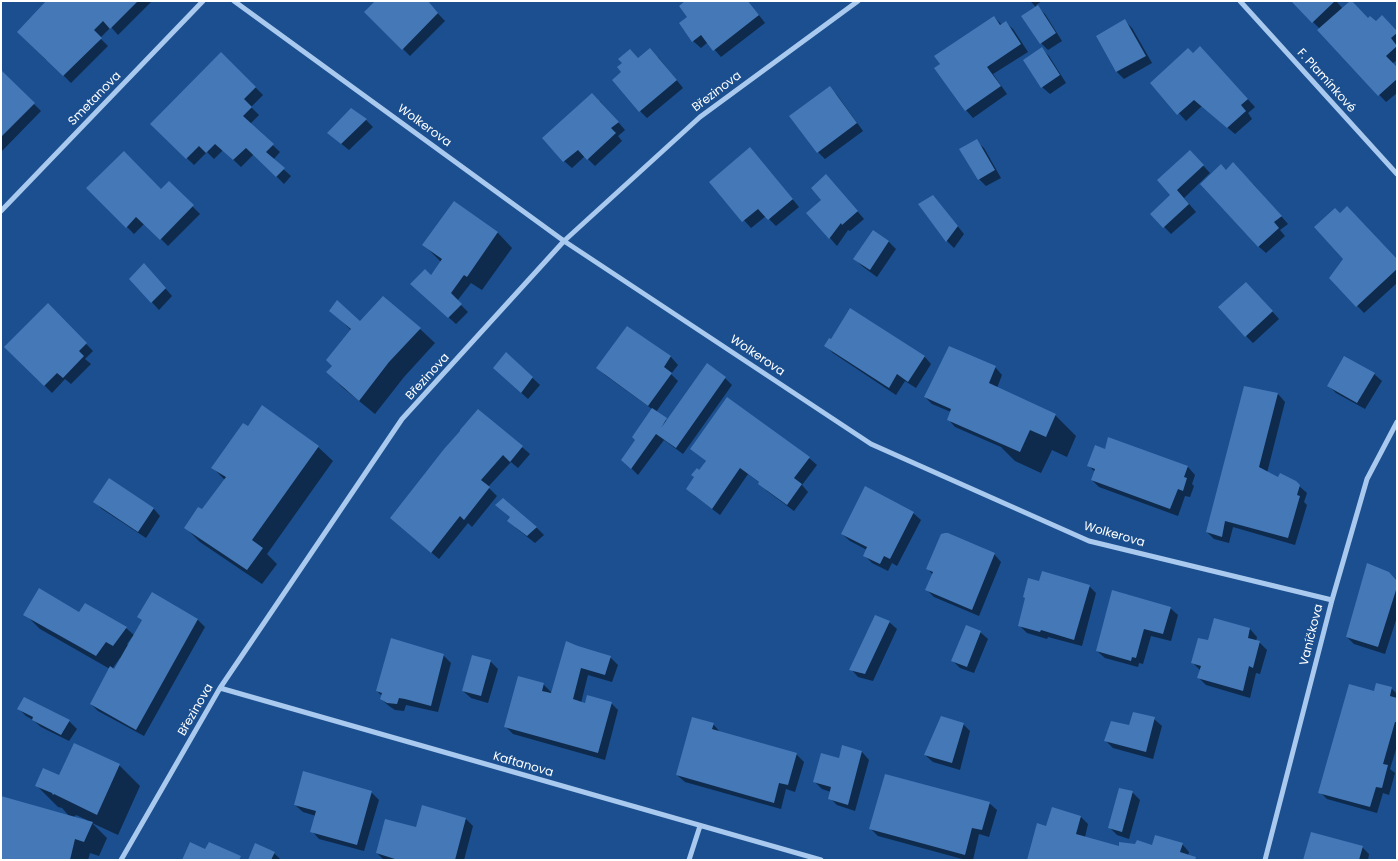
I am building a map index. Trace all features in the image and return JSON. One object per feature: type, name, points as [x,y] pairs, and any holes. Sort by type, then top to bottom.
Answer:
[{"type":"street","name":"Smetanova","points":[[1,211],[203,1]]},
{"type":"street","name":"Wolkerova","points":[[234,1],[564,240],[871,444],[1089,541],[1332,600]]},
{"type":"street","name":"Březinova","points":[[121,860],[220,688],[402,419],[564,240],[700,117],[858,1]]},
{"type":"street","name":"F. Plamínkové","points":[[1240,1],[1397,174]]},
{"type":"street","name":"Vaníčkova","points":[[1265,860],[1332,600],[1367,479],[1397,422]]},
{"type":"street","name":"Kaftanova","points":[[220,688],[821,860]]},
{"type":"street","points":[[688,860],[700,826]]},
{"type":"building","points":[[46,1],[138,1],[110,29],[103,21],[94,30],[102,38],[63,76],[17,32]]},
{"type":"building","points":[[375,1],[428,1],[438,13],[402,50],[364,12]]},
{"type":"building","points":[[685,1],[748,1],[759,15],[713,51],[701,35],[692,42],[679,23],[687,17],[679,6]]},
{"type":"building","points":[[1291,1],[1335,1],[1312,23]]},
{"type":"building","points":[[1350,1],[1368,18],[1370,16],[1376,21],[1382,15],[1397,31],[1391,38],[1397,46],[1386,56],[1397,67],[1397,79],[1378,96],[1317,30]]},
{"type":"building","points":[[1038,5],[1056,33],[1040,44],[1021,16]]},
{"type":"building","points":[[994,16],[1000,25],[1006,21],[1021,44],[987,67],[1001,86],[965,111],[934,68],[940,64],[934,56]]},
{"type":"building","points":[[1125,19],[1146,56],[1116,72],[1096,36]]},
{"type":"building","points":[[1200,46],[1248,99],[1241,105],[1246,111],[1227,128],[1194,100],[1177,115],[1150,83],[1188,48],[1193,53]]},
{"type":"building","points":[[1042,47],[1060,75],[1041,88],[1023,60]]},
{"type":"building","points":[[650,48],[677,80],[639,112],[612,80],[621,72],[617,67],[622,63],[618,59],[630,49],[638,58]]},
{"type":"building","points":[[221,52],[256,87],[244,99],[252,107],[243,116],[274,144],[266,152],[285,168],[276,177],[246,148],[233,160],[215,144],[206,153],[199,146],[186,159],[150,124]]},
{"type":"building","points":[[1,70],[35,103],[1,137]]},
{"type":"building","points":[[830,86],[857,123],[817,153],[789,116]]},
{"type":"building","points":[[592,93],[619,122],[611,128],[616,133],[587,160],[578,150],[563,162],[542,138]]},
{"type":"building","points":[[351,108],[367,119],[341,144],[327,133]]},
{"type":"building","points":[[977,139],[995,170],[978,180],[959,149]]},
{"type":"building","points":[[750,147],[793,199],[768,220],[758,209],[742,222],[709,182]]},
{"type":"building","points":[[1190,150],[1204,165],[1177,190],[1189,204],[1163,228],[1150,214],[1170,195],[1157,180]]},
{"type":"building","points":[[124,151],[161,189],[169,181],[194,205],[160,240],[136,217],[126,228],[86,188]]},
{"type":"building","points":[[1233,162],[1282,216],[1274,222],[1279,228],[1258,247],[1200,184],[1221,164],[1226,170]]},
{"type":"building","points":[[826,174],[858,211],[842,225],[841,223],[829,239],[806,213],[821,200],[811,188]]},
{"type":"building","points":[[933,195],[958,226],[946,242],[918,204]]},
{"type":"building","points":[[454,201],[498,232],[467,277],[464,275],[451,293],[462,304],[448,318],[410,284],[425,269],[431,275],[442,259],[422,245]]},
{"type":"building","points":[[1347,206],[1397,259],[1397,269],[1356,307],[1329,278],[1343,259],[1314,227],[1335,208],[1340,213]]},
{"type":"building","points":[[873,230],[889,241],[870,270],[853,259]]},
{"type":"building","points":[[144,263],[166,288],[151,303],[129,279]]},
{"type":"building","points":[[1246,282],[1273,311],[1245,337],[1218,307]]},
{"type":"building","points":[[383,296],[421,328],[389,362],[359,401],[326,372],[332,366],[326,360],[351,329],[329,311],[337,300],[360,321]]},
{"type":"building","points":[[48,303],[87,343],[79,351],[84,356],[63,378],[57,373],[44,386],[4,347]]},
{"type":"building","points":[[850,308],[925,356],[908,382],[897,374],[889,388],[824,346],[829,338],[831,339]]},
{"type":"building","points":[[627,326],[671,356],[664,367],[672,373],[648,406],[596,368]]},
{"type":"building","points":[[949,346],[996,366],[989,383],[1056,414],[1046,437],[1030,430],[1020,452],[947,420],[951,409],[924,397]]},
{"type":"building","points":[[506,352],[533,377],[521,393],[493,368]]},
{"type":"building","points":[[1344,356],[1375,373],[1357,403],[1327,386]]},
{"type":"building","points":[[707,363],[726,377],[676,448],[656,434],[631,469],[621,460],[635,440],[632,437],[652,408],[667,418],[661,428]]},
{"type":"building","points":[[1244,386],[1278,393],[1259,467],[1278,477],[1280,473],[1300,485],[1297,495],[1300,496],[1288,538],[1225,521],[1222,537],[1206,532]]},
{"type":"building","points":[[727,397],[810,457],[794,478],[802,484],[787,505],[740,468],[712,509],[686,489],[694,477],[691,475],[697,468],[699,470],[706,461],[690,449]]},
{"type":"building","points":[[262,405],[319,446],[252,540],[263,548],[247,570],[184,528],[198,507],[202,509],[226,477],[211,468],[243,423],[248,426]]},
{"type":"building","points":[[478,409],[523,446],[510,462],[503,455],[481,480],[490,487],[464,520],[460,516],[431,553],[390,518]]},
{"type":"building","points":[[1108,437],[1188,466],[1184,477],[1187,478],[1183,491],[1178,489],[1170,509],[1091,480],[1095,469],[1087,466],[1095,445],[1105,449]]},
{"type":"building","points":[[109,478],[154,508],[138,532],[93,502]]},
{"type":"building","points":[[865,486],[914,512],[890,559],[884,556],[880,564],[863,556],[867,547],[841,534]]},
{"type":"building","points":[[503,498],[537,527],[527,536],[507,521],[510,517],[495,505]]},
{"type":"building","points":[[945,533],[995,553],[972,610],[925,590],[933,572],[926,569],[941,534]]},
{"type":"building","points":[[1367,563],[1389,572],[1397,581],[1397,587],[1378,647],[1346,637]]},
{"type":"building","points":[[1042,571],[1090,585],[1074,640],[1041,630],[1040,632],[1018,626],[1028,578],[1039,581]]},
{"type":"building","points":[[39,588],[79,612],[85,603],[127,627],[113,646],[106,642],[96,656],[23,615]]},
{"type":"building","points":[[1112,590],[1171,607],[1163,634],[1144,629],[1136,658],[1132,657],[1131,661],[1096,651]]},
{"type":"building","points":[[152,592],[198,619],[136,730],[90,704],[110,666],[114,669],[142,620],[137,617]]},
{"type":"building","points":[[875,615],[890,621],[865,674],[849,670]]},
{"type":"building","points":[[1214,618],[1250,628],[1248,638],[1260,641],[1253,668],[1249,666],[1243,691],[1197,678],[1201,666],[1191,663],[1198,638],[1208,640]]},
{"type":"building","points":[[966,625],[981,631],[967,667],[951,661]]},
{"type":"building","points":[[391,638],[444,654],[431,706],[399,698],[397,704],[387,703],[380,699],[382,693],[376,691]]},
{"type":"building","points":[[566,641],[611,656],[605,675],[581,668],[573,699],[585,703],[587,695],[612,702],[598,753],[504,727],[518,676],[544,683],[542,691],[551,693]]},
{"type":"building","points":[[472,655],[491,660],[481,696],[462,691]]},
{"type":"building","points":[[1376,683],[1392,687],[1390,696],[1397,698],[1397,722],[1395,722],[1383,764],[1388,765],[1382,788],[1376,787],[1370,807],[1318,793],[1349,684],[1374,691]]},
{"type":"building","points":[[24,697],[70,720],[61,735],[32,720],[33,717],[17,709]]},
{"type":"building","points":[[1133,712],[1155,717],[1146,752],[1104,741],[1111,721],[1129,725]]},
{"type":"building","points":[[941,716],[964,723],[952,763],[924,755]]},
{"type":"building","points":[[692,717],[714,723],[712,729],[797,753],[788,785],[779,783],[774,803],[676,775]]},
{"type":"building","points":[[74,743],[120,764],[97,815],[35,786],[43,768],[59,775]]},
{"type":"building","points":[[842,745],[862,751],[848,805],[828,799],[831,787],[813,782],[821,753],[839,758]]},
{"type":"building","points":[[303,771],[372,791],[357,845],[310,832],[316,811],[294,805]]},
{"type":"building","points":[[885,774],[990,802],[982,830],[972,828],[965,855],[869,829]]},
{"type":"building","points":[[1119,788],[1133,791],[1122,832],[1108,828]]},
{"type":"building","points":[[1,796],[93,822],[84,842],[75,839],[70,860],[1,860]]},
{"type":"building","points":[[422,805],[466,818],[455,860],[398,860],[376,853],[385,819],[416,827]]},
{"type":"building","points":[[1052,807],[1081,816],[1076,834],[1119,846],[1119,842],[1135,844],[1137,840],[1152,845],[1155,835],[1183,843],[1180,852],[1196,857],[1195,860],[1027,860],[1037,823],[1046,826]]},
{"type":"building","points":[[1311,832],[1363,846],[1359,860],[1303,860]]},
{"type":"building","points":[[190,842],[205,849],[209,842],[241,856],[239,860],[182,860]]},
{"type":"building","points":[[255,843],[275,852],[271,860],[248,860]]}]
